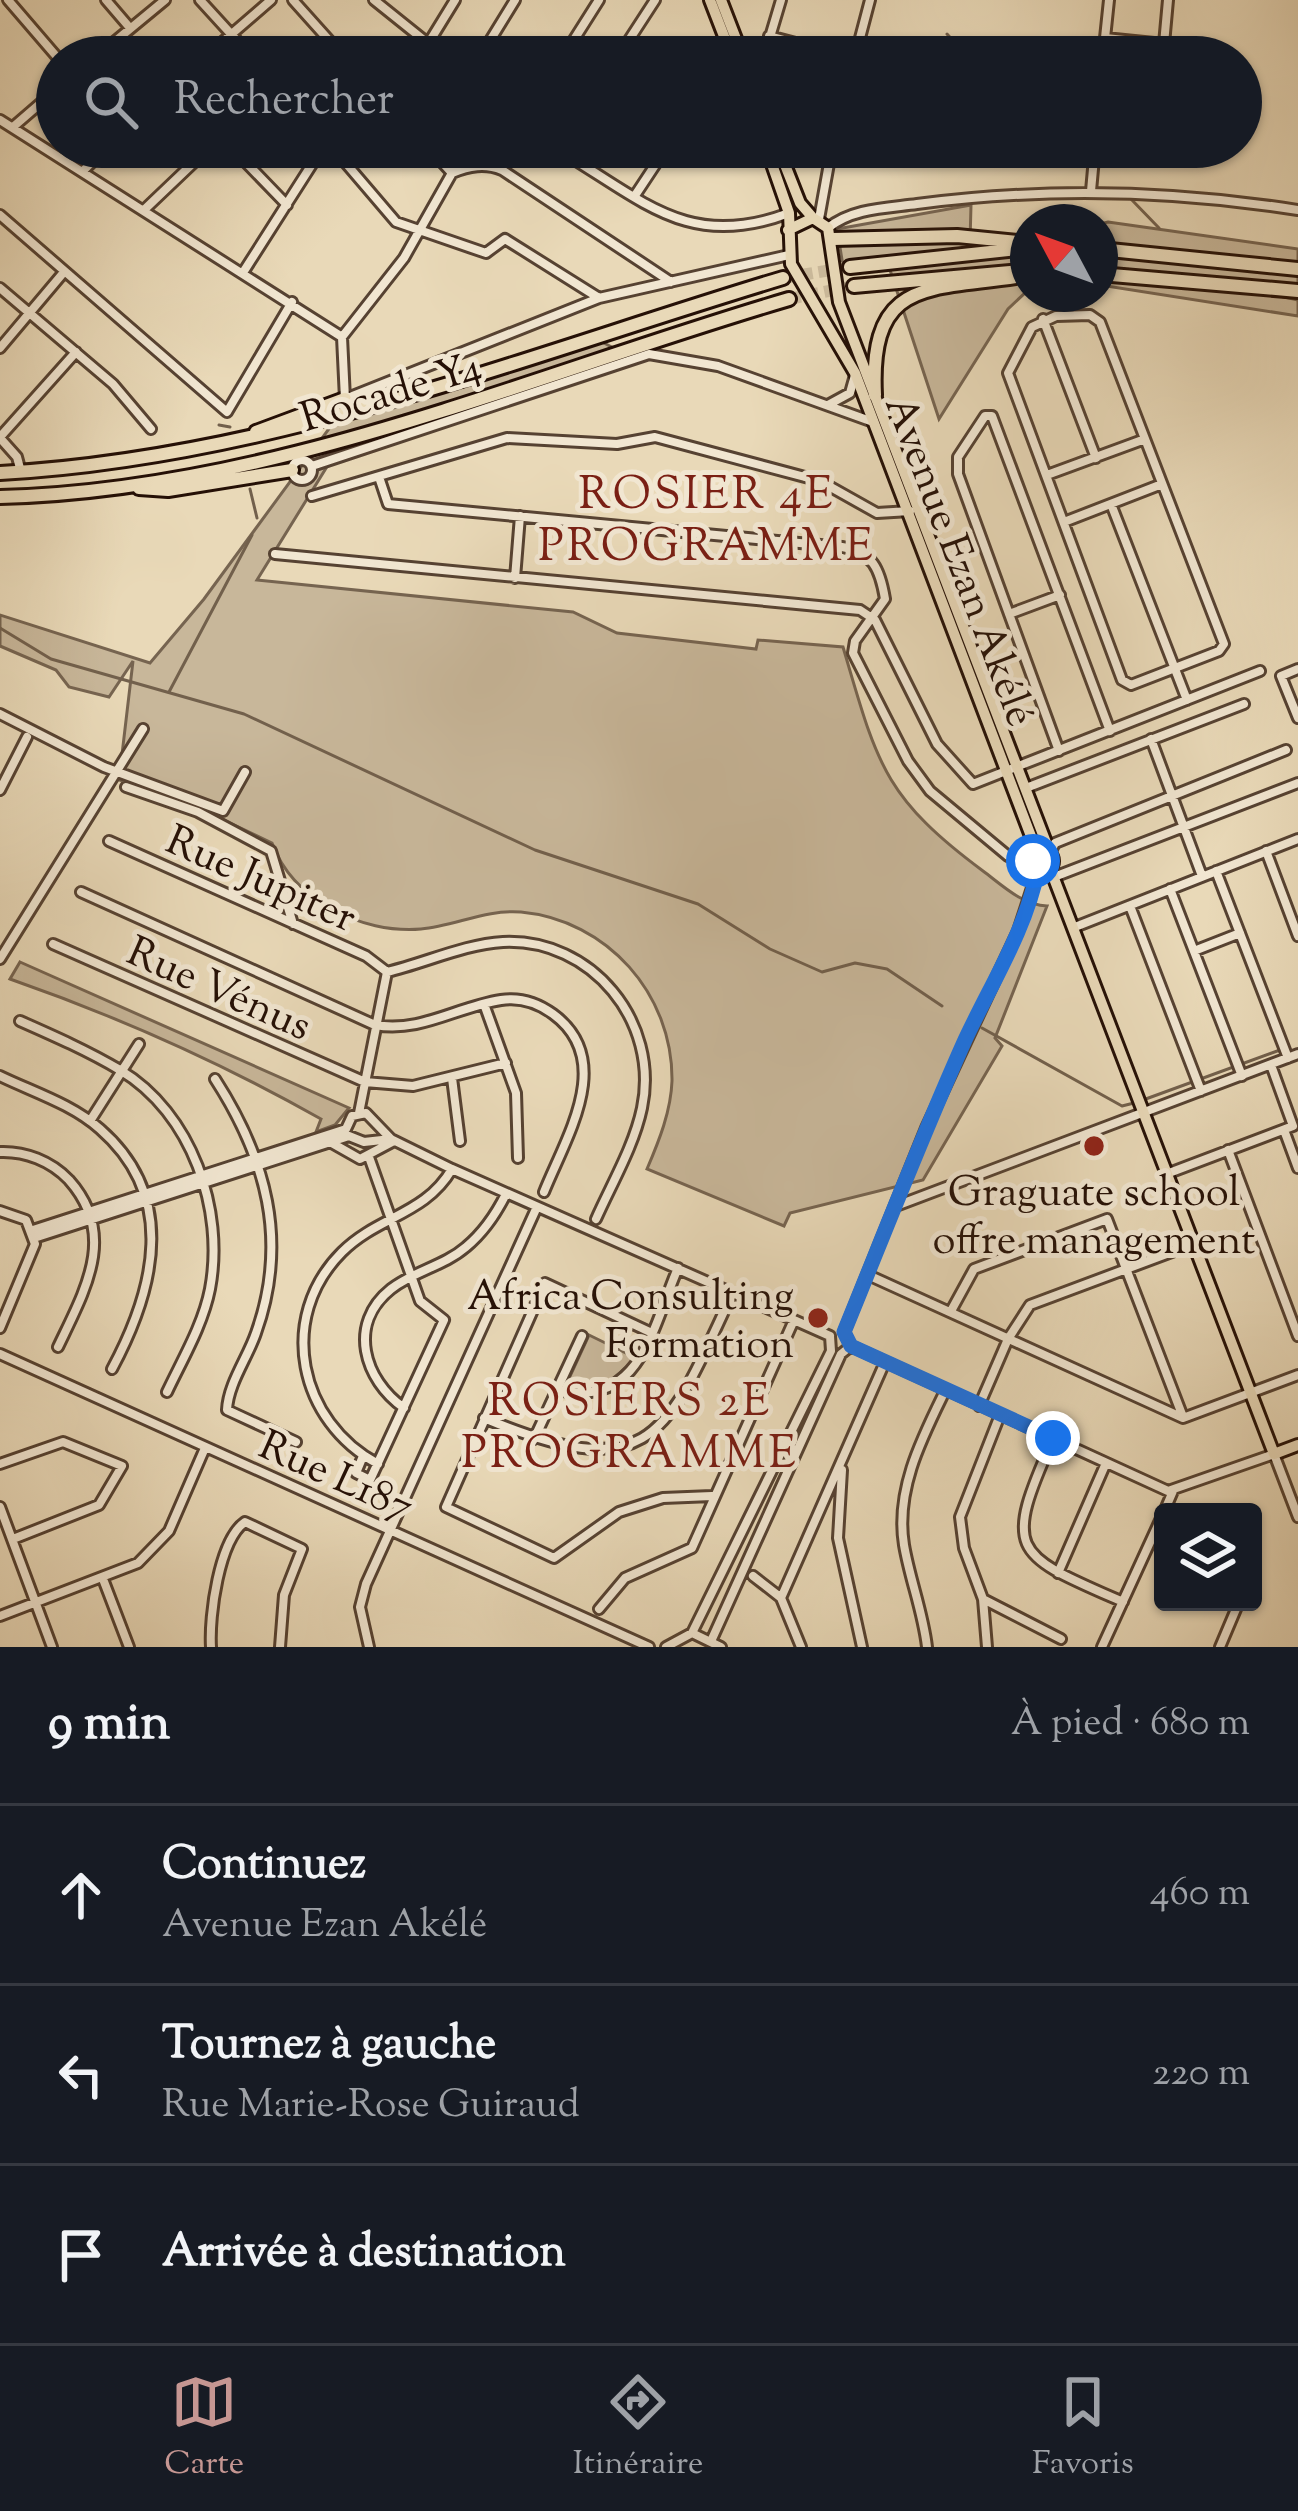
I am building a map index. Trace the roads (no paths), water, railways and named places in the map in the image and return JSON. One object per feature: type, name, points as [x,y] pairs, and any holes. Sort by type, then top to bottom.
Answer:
[{"type":"highway","points":[[823,226],[1010,243]]},
{"type":"highway","points":[[850,267],[1010,247]]},
{"type":"highway","points":[[1118,252],[1298,269]]},
{"type":"highway","points":[[854,286],[1010,274]]},
{"type":"highway","points":[[875,395],[874,344],[884,317],[898,304],[920,293],[1010,276]]},
{"type":"highway","points":[[1118,276],[1298,291]]},
{"type":"highway","name":"Rocade Y4","points":[[0,473],[219,446],[343,418],[783,278]]},
{"type":"highway","name":"Rocade Y4","points":[[0,497],[126,486],[349,440],[789,299]]},
{"type":"highway","points":[[219,446],[345,398]]},
{"type":"highway","points":[[126,486],[167,490],[292,470]]},
{"type":"main road","points":[[710,0],[724,36]]},
{"type":"main road","points":[[721,0],[735,36]]},
{"type":"main road","points":[[773,168],[789,213],[789,255]]},
{"type":"main road","points":[[786,168],[800,203],[823,226]]},
{"type":"main road","points":[[788,230],[823,226]]},
{"type":"main road","name":"Avenue Ezan Akélé","points":[[823,226],[838,293],[914,509],[1044,852]]},
{"type":"main road","name":"Avenue Ezan Akélé","points":[[789,255],[809,300],[855,373],[914,509]]},
{"type":"main road","points":[[809,300],[826,303],[838,293]]},
{"type":"main road","name":"Avenue Ezan Akélé","points":[[1014,770],[1026,788],[1044,852]]},
{"type":"main road","points":[[1044,852],[1033,861],[1047,871]]},
{"type":"main road","points":[[1044,852],[1047,871],[1075,927],[1274,1454],[1298,1445]]},
{"type":"street","points":[[8,0],[39,36]]},
{"type":"street","points":[[106,0],[130,28]]},
{"type":"street","points":[[121,36],[165,0]]},
{"type":"street","points":[[200,0],[231,34]]},
{"type":"street","points":[[229,36],[271,0]]},
{"type":"street","points":[[293,0],[325,36]]},
{"type":"street","points":[[374,0],[418,36]]},
{"type":"street","points":[[433,36],[455,0]]},
{"type":"street","points":[[493,36],[515,0]]},
{"type":"street","points":[[576,36],[599,0]]},
{"type":"street","points":[[632,36],[655,0]]},
{"type":"street","points":[[770,36],[781,0]]},
{"type":"street","points":[[859,36],[870,0]]},
{"type":"street","points":[[1105,36],[1109,0]]},
{"type":"street","points":[[1165,36],[1168,0]]},
{"type":"street","points":[[36,102],[4,123],[36,142]]},
{"type":"street","points":[[78,168],[342,337]]},
{"type":"street","points":[[83,171],[86,168]]},
{"type":"street","points":[[145,209],[187,168]]},
{"type":"street","points":[[251,168],[287,205]]},
{"type":"street","points":[[244,271],[313,168]]},
{"type":"street","points":[[347,168],[396,222],[486,253],[505,239],[599,298]]},
{"type":"street","points":[[447,168],[452,173]]},
{"type":"street","points":[[452,173],[481,168]]},
{"type":"street","points":[[496,168],[671,282]]},
{"type":"street","points":[[589,168],[701,228],[758,225],[789,213]]},
{"type":"street","points":[[634,196],[653,168]]},
{"type":"street","points":[[830,168],[823,226],[878,209],[1016,192],[1091,190],[1298,210]]},
{"type":"street","points":[[1091,190],[1093,168]]},
{"type":"street","points":[[452,173],[394,272],[342,337],[345,398],[599,298],[789,255]]},
{"type":"street","points":[[0,215],[226,412],[292,302]]},
{"type":"street","points":[[0,348],[64,272]]},
{"type":"street","points":[[0,288],[136,406],[152,429]]},
{"type":"street","points":[[1096,316],[1224,647],[1131,686],[1124,682],[1008,367],[1043,319],[1096,316]]},
{"type":"street","points":[[1043,319],[1096,458]]},
{"type":"street","points":[[21,472],[17,457],[0,438],[76,352]]},
{"type":"street","points":[[312,466],[299,460],[292,470],[304,480],[312,466],[649,354],[718,366],[873,422]]},
{"type":"street","points":[[826,405],[850,394],[855,373]]},
{"type":"street","points":[[1059,752],[956,466],[985,416],[992,416],[1110,731]]},
{"type":"street","points":[[312,496],[507,438],[617,444],[655,437],[820,481],[877,514],[914,509]]},
{"type":"street","points":[[1047,475],[1145,439]]},
{"type":"street","points":[[379,477],[385,503],[858,550],[874,561],[886,599],[875,620],[855,641],[854,653],[908,761],[949,811],[1008,856]]},
{"type":"street","points":[[1064,522],[1162,484]]},
{"type":"street","points":[[1111,503],[1186,700]]},
{"type":"street","points":[[515,578],[520,516]]},
{"type":"street","points":[[275,554],[853,609],[875,620],[938,744],[959,774],[973,784],[1260,671]]},
{"type":"street","points":[[1009,614],[1060,595]]},
{"type":"street","points":[[1298,669],[1281,676],[1298,718]]},
{"type":"street","points":[[1026,788],[1244,704]]},
{"type":"street","points":[[0,713],[112,770],[223,811],[245,772]]},
{"type":"street","points":[[0,958],[112,770],[143,729]]},
{"type":"street","points":[[0,790],[27,737]]},
{"type":"street","points":[[1151,739],[1202,876]]},
{"type":"street","points":[[1044,852],[1055,843],[1286,750]]},
{"type":"street","points":[[1298,783],[1184,828],[1047,871],[895,1207],[844,1332],[851,1346],[1173,1491],[1274,1454],[1298,1517]]},
{"type":"street","points":[[126,787],[198,812],[269,849],[287,890],[293,925]]},
{"type":"street","points":[[1075,927],[1298,839]]},
{"type":"street","name":"Rue Jupiter","points":[[109,842],[366,956],[387,972]]},
{"type":"street","points":[[1267,851],[1298,936]]},
{"type":"street","points":[[895,1207],[1293,1056],[1216,871]]},
{"type":"street","points":[[1170,889],[1242,1076]]},
{"type":"street","points":[[81,892],[375,1025],[411,1027],[516,999],[535,1004],[566,1025],[586,1072],[579,1107],[544,1192]]},
{"type":"street","points":[[1130,906],[1201,1091]]},
{"type":"street","points":[[1194,951],[1240,933]]},
{"type":"street","points":[[34,1234],[348,1133],[359,1112],[387,972],[482,945],[518,942],[583,963],[614,992],[636,1027],[645,1086],[634,1135],[596,1219]]},
{"type":"street","name":"Rue Vénus","points":[[53,944],[365,1082]]},
{"type":"street","points":[[484,1004],[520,1115],[518,1157]]},
{"type":"street","points":[[20,1021],[122,1070],[176,1124],[201,1179],[214,1240],[209,1293],[167,1392]]},
{"type":"street","points":[[90,1121],[140,1044]]},
{"type":"street","points":[[365,1082],[412,1086],[506,1063]]},
{"type":"street","points":[[1169,1173],[1293,1123],[1271,1065]]},
{"type":"street","points":[[0,1076],[90,1121],[128,1161],[146,1198],[155,1233],[149,1280],[112,1369]]},
{"type":"street","points":[[215,1078],[257,1161],[273,1223],[271,1283],[226,1410],[296,1442]]},
{"type":"street","points":[[452,1078],[460,1141]]},
{"type":"street","points":[[359,1112],[372,1116],[374,1134]]},
{"type":"street","points":[[1284,1130],[1298,1168]]},
{"type":"street","points":[[348,1133],[356,1142],[374,1134],[393,1140],[536,1209],[830,1336],[844,1332]]},
{"type":"street","points":[[328,1138],[353,1158],[369,1157],[393,1140]]},
{"type":"street","points":[[1228,1150],[1298,1336]]},
{"type":"street","points":[[0,1152],[46,1162],[73,1185],[92,1215],[93,1267],[58,1347]]},
{"type":"street","points":[[363,1456],[357,1474],[370,1480],[444,1320],[423,1305],[411,1279],[369,1157]]},
{"type":"street","points":[[378,1464],[363,1456],[316,1403],[303,1357],[304,1323],[334,1261],[355,1240],[419,1208],[452,1169]]},
{"type":"street","points":[[404,1408],[373,1380],[365,1341],[377,1304],[469,1245],[506,1194]]},
{"type":"street","points":[[369,1647],[360,1615],[362,1595],[536,1209]]},
{"type":"street","points":[[0,1210],[15,1213],[34,1234]]},
{"type":"street","points":[[951,1311],[974,1269],[1103,1219],[1183,1418]]},
{"type":"street","points":[[0,1328],[34,1234]]},
{"type":"street","points":[[979,1406],[1008,1339],[1030,1305],[1196,1243]]},
{"type":"street","points":[[557,1390],[606,1390],[632,1370],[678,1268]]},
{"type":"street","points":[[868,1275],[1183,1418],[1298,1376]]},
{"type":"street","points":[[652,1333],[545,1283],[446,1507],[546,1557],[561,1555],[597,1525],[640,1504],[712,1496]]},
{"type":"street","points":[[484,1418],[534,1439],[598,1451],[632,1443],[662,1426],[687,1394],[732,1294]]},
{"type":"street","points":[[599,1609],[625,1578],[689,1551],[794,1320]]},
{"type":"street","points":[[534,1439],[582,1336]]},
{"type":"street","points":[[648,1646],[668,1644],[692,1633],[831,1351],[830,1336]]},
{"type":"street","points":[[712,1639],[842,1354],[851,1346]]},
{"type":"street","points":[[831,1351],[842,1354]]},
{"type":"street","name":"Rue L187","points":[[0,1354],[648,1646]]},
{"type":"street","points":[[781,1598],[885,1362]]},
{"type":"street","points":[[927,1647],[904,1548],[903,1506],[914,1459],[945,1390]]},
{"type":"street","points":[[987,1647],[983,1599],[969,1565],[960,1517],[1000,1415]]},
{"type":"street","points":[[1053,1438],[1026,1499],[1021,1532],[1034,1558],[1058,1574],[1123,1602]]},
{"type":"street","points":[[0,1464],[63,1442],[122,1466],[99,1505],[13,1539]]},
{"type":"street","points":[[0,1616],[135,1566],[169,1531],[205,1448]]},
{"type":"street","points":[[843,1463],[838,1538],[862,1647]]},
{"type":"street","points":[[1058,1574],[1106,1463]]},
{"type":"street","points":[[1168,1503],[1173,1491]]},
{"type":"street","points":[[0,1507],[52,1647]]},
{"type":"street","points":[[211,1647],[209,1618],[218,1581],[235,1531],[245,1522],[302,1549],[284,1594],[280,1647]]},
{"type":"street","points":[[1102,1647],[1154,1533]]},
{"type":"street","points":[[753,1576],[781,1598],[801,1647]]},
{"type":"street","points":[[103,1579],[129,1647]]},
{"type":"street","points":[[983,1599],[1060,1639]]},
{"type":"street","points":[[1220,1647],[1235,1611]]},
{"type":"street","points":[[692,1633],[721,1647]]},
{"type":"waterway","points":[[1130,198],[1159,228]]},
{"type":"waterway","points":[[1275,295],[1298,300]]},
{"type":"waterway","points":[[219,425],[230,427]]},
{"type":"waterway","points":[[250,489],[257,518]]},
{"type":"waterway","points":[[169,692],[252,535]]},
{"type":"waterway","points":[[0,628],[51,659],[244,714],[535,850],[698,904],[770,949],[822,972],[855,963],[887,969],[942,1006]]},
{"type":"waterway","points":[[982,1028],[1122,1106],[1134,1103]]},
{"type":"waterway","points":[[1143,1100],[1280,1050]]},
{"type":"tunnel","points":[[783,278],[843,268]]},
{"type":"tunnel","points":[[789,299],[854,286]]},
{"type":"place","name":"Graguate school offre management","points":[[1094,1146]]},
{"type":"place","name":"Africa Consulting Formation","points":[[818,1318]]},
{"type":"district","name":"ROSIER 4E PROGRAMME","points":[[707,518]]},
{"type":"district","name":"ROSIERS 2E PROGRAMME","points":[[630,1425]]}]
